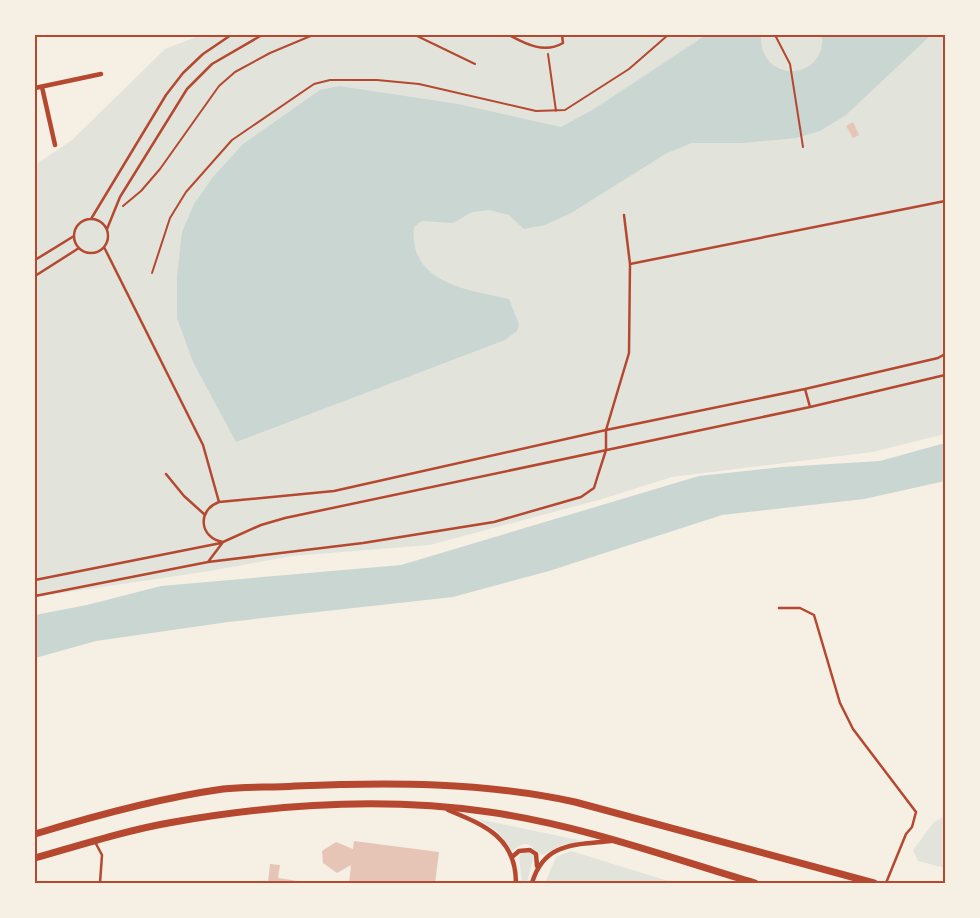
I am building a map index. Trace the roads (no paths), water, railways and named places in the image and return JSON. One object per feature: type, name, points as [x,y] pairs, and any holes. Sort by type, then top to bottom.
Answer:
[{"type":"main road","points":[[35,834],[91,817],[172,798],[225,789],[344,784],[483,786],[530,792],[575,802],[874,883]]},
{"type":"main road","points":[[35,858],[172,822],[292,807],[397,804],[439,806],[534,820],[616,841],[755,883]]},
{"type":"street","points":[[35,88],[102,74]]},
{"type":"street","points":[[42,87],[55,145]]},
{"type":"street","points":[[439,806],[490,830],[504,844],[512,857],[515,866],[516,883]]},
{"type":"street","points":[[536,867],[550,854],[566,846],[616,841]]},
{"type":"street","points":[[512,857],[519,851],[530,850],[536,854],[536,867],[532,883]]},
{"type":"lane","points":[[92,219],[166,95],[183,73],[203,54],[231,35]]},
{"type":"lane","points":[[106,229],[114,210],[187,89],[212,64],[262,35]]},
{"type":"lane","points":[[509,35],[531,46],[548,48],[563,43],[562,35]]},
{"type":"lane","points":[[630,264],[945,202]]},
{"type":"lane","points":[[35,596],[208,562],[363,543],[494,522],[581,497],[594,488],[606,450],[606,430],[629,353],[630,264],[624,215]]},
{"type":"lane","points":[[92,219],[101,222],[106,229],[108,239],[104,247],[93,253],[79,248],[74,236],[77,226],[86,220],[92,219]]},
{"type":"lane","points":[[35,260],[74,236]]},
{"type":"lane","points":[[104,247],[203,444],[219,502]]},
{"type":"lane","points":[[35,276],[79,248]]},
{"type":"lane","points":[[223,542],[211,538],[206,533],[204,527],[204,514],[208,508],[219,502],[334,491],[606,430],[805,389],[938,358],[945,354]]},
{"type":"lane","points":[[35,580],[223,542],[285,518],[810,406],[945,375]]},
{"type":"lane","points":[[805,389],[810,406]]},
{"type":"lane","points":[[166,474],[184,496],[204,514]]},
{"type":"lane","points":[[208,562],[223,542]]},
{"type":"lane","points":[[779,608],[800,608],[808,610],[814,615],[840,703],[853,729],[916,812],[912,828],[906,834],[886,883]]},
{"type":"lane","points":[[94,841],[102,856],[100,883]]}]
